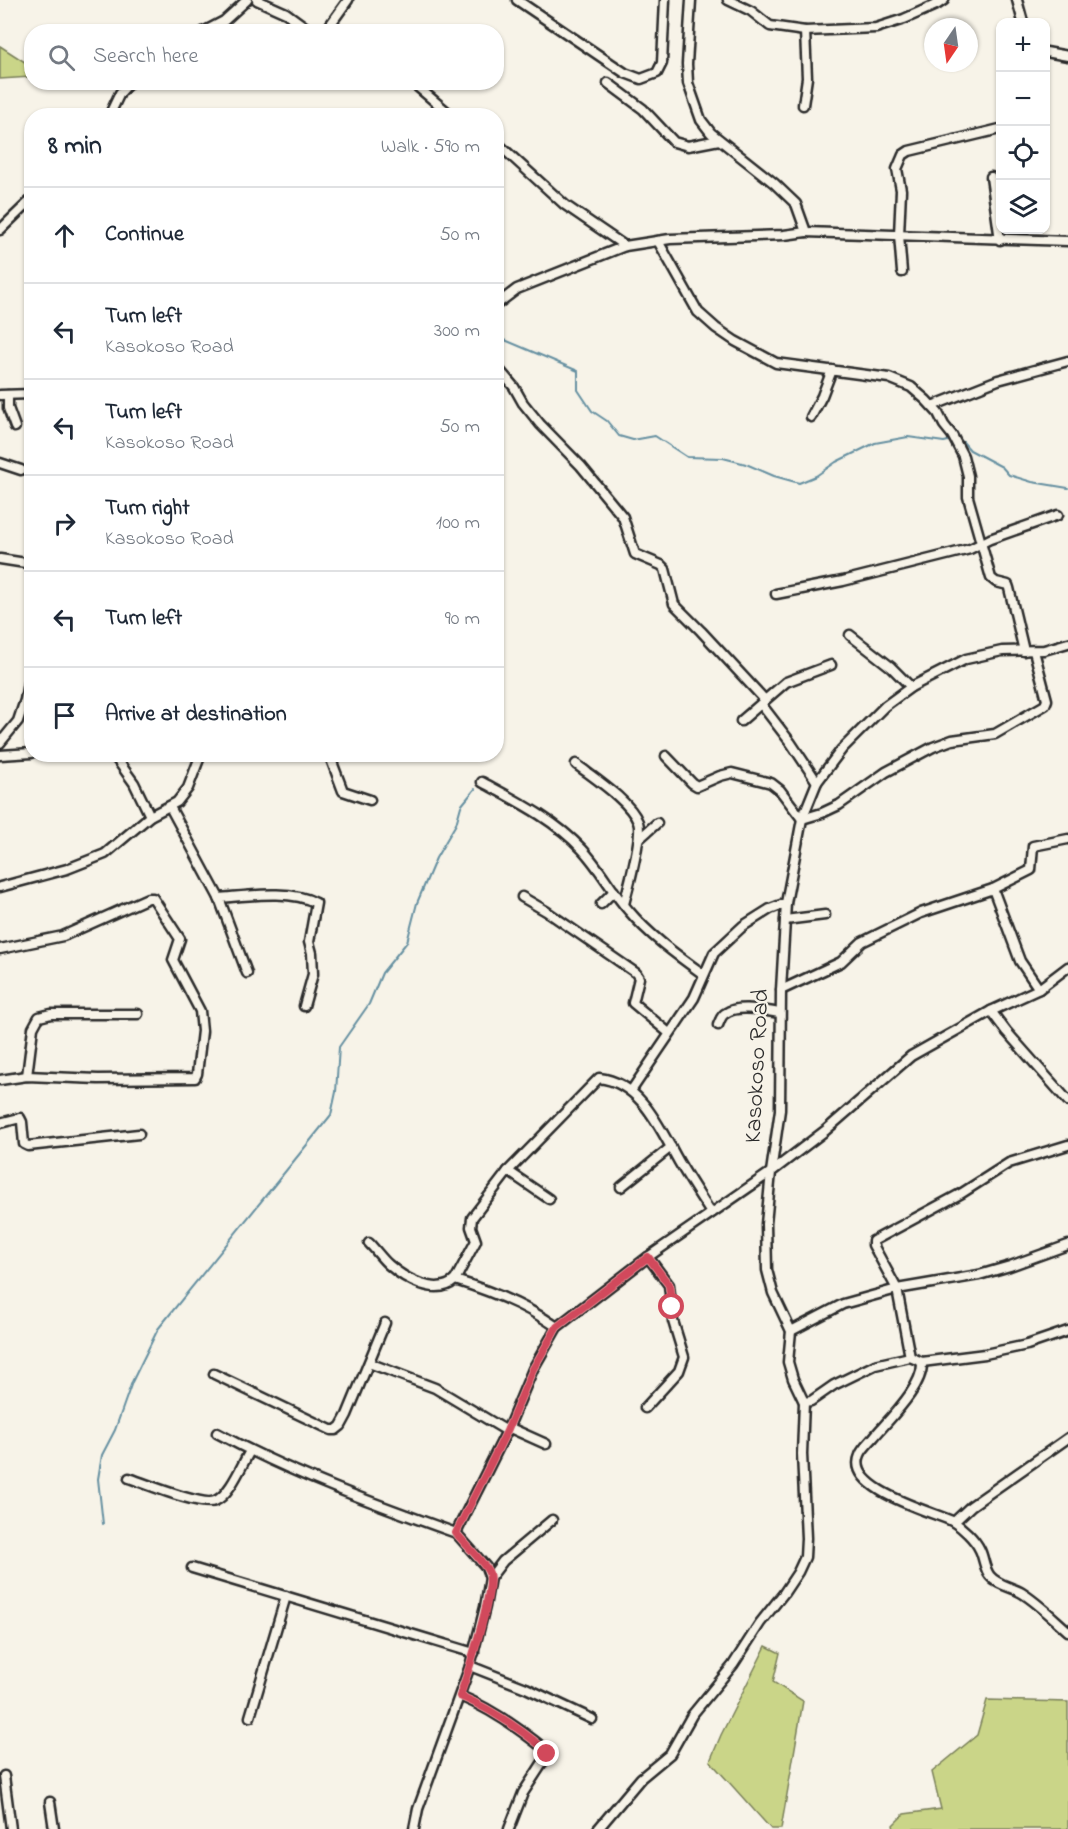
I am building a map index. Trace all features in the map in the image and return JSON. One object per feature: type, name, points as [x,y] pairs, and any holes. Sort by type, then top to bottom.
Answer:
[{"type":"street","points":[[218,24],[247,0]]},
{"type":"street","points":[[257,0],[286,13],[301,24]]},
{"type":"street","points":[[331,24],[348,0]]},
{"type":"street","points":[[517,0],[625,73],[641,80],[657,73],[662,63],[665,0]]},
{"type":"street","points":[[691,0],[687,64],[688,83],[696,108],[709,131],[774,183],[796,204],[806,232]]},
{"type":"street","points":[[728,0],[751,10],[770,26],[805,31],[876,28],[904,19],[944,0]]},
{"type":"street","points":[[1017,0],[1022,18]]},
{"type":"street","points":[[803,105],[807,78],[805,31]]},
{"type":"street","points":[[1050,53],[1068,56]]},
{"type":"street","points":[[608,83],[643,109],[674,142],[688,146],[719,140]]},
{"type":"street","points":[[113,108],[123,90]]},
{"type":"street","points":[[421,90],[443,108]]},
{"type":"street","points":[[902,272],[899,235],[902,190],[897,169],[906,152],[996,130]]},
{"type":"street","points":[[705,142],[709,131]]},
{"type":"street","points":[[504,149],[565,205],[625,246]]},
{"type":"street","points":[[991,177],[1000,240]]},
{"type":"street","points":[[0,230],[24,207]]},
{"type":"street","points":[[504,299],[517,289],[625,246],[704,236],[784,235],[806,232],[1068,241]]},
{"type":"street","points":[[658,242],[698,312],[716,328],[776,363],[889,378],[918,393],[932,406],[955,438],[965,463],[968,496],[991,578],[1008,585],[1024,651]]},
{"type":"street","points":[[932,406],[998,380],[1068,361]]},
{"type":"street","points":[[811,417],[832,370]]},
{"type":"street","points":[[504,375],[540,424],[581,466],[623,517],[628,526],[635,554],[665,569],[674,604],[702,631],[763,702],[817,782]]},
{"type":"street","points":[[15,427],[4,395],[24,394]]},
{"type":"street","points":[[0,463],[21,470]]},
{"type":"street","points":[[776,594],[843,581],[970,549],[990,539],[1058,515]]},
{"type":"street","points":[[0,559],[24,563]]},
{"type":"street","points":[[850,635],[891,667],[911,687]]},
{"type":"street","name":"Kasokoso Road","points":[[456,1533],[507,1429],[529,1376],[557,1327],[648,1257],[771,1172],[780,1110],[780,1013],[786,903],[802,819],[817,782],[842,749],[885,706],[911,687],[966,659],[1002,651],[1034,651],[1068,644]]},
{"type":"street","points":[[666,756],[697,786],[732,773],[777,786],[802,819],[839,805],[886,772],[933,747],[952,740],[995,734],[1044,705],[1047,700],[1034,651]]},
{"type":"street","points":[[741,722],[786,682],[831,665]]},
{"type":"street","points":[[0,743],[18,721],[24,703]]},
{"type":"street","points":[[0,755],[24,754]]},
{"type":"street","points":[[119,762],[134,783],[150,816]]},
{"type":"street","points":[[0,887],[31,880],[97,858],[121,842],[150,816],[170,807],[182,797],[198,762]]},
{"type":"street","points":[[332,762],[344,791],[370,800]]},
{"type":"street","points":[[576,765],[634,814],[639,827],[639,839],[624,904]]},
{"type":"street","points":[[482,782],[525,806],[562,831],[583,850],[640,923],[684,961],[703,974]]},
{"type":"street","points":[[170,807],[219,898],[247,973]]},
{"type":"street","points":[[639,839],[657,823]]},
{"type":"street","points":[[781,990],[841,962],[858,945],[899,923],[930,909],[993,889],[1031,870],[1033,846],[1068,839]]},
{"type":"street","points":[[993,889],[1020,961],[1039,989]]},
{"type":"street","points":[[601,904],[614,891]]},
{"type":"street","points":[[219,898],[287,896],[308,899],[316,903],[309,942],[313,974],[304,1006]]},
{"type":"street","points":[[522,897],[636,973],[639,978],[632,998],[633,1003],[669,1033]]},
{"type":"street","points":[[0,949],[63,936],[148,898],[153,898],[180,939],[174,960],[200,1011],[202,1031],[195,1078],[98,1079],[27,1076],[0,1080]]},
{"type":"street","points":[[631,1091],[694,998],[714,953],[729,938],[770,909],[786,903]]},
{"type":"street","points":[[785,920],[825,915]]},
{"type":"street","points":[[598,1829],[641,1778],[670,1754],[692,1715],[733,1665],[760,1623],[798,1572],[805,1557],[802,1454],[804,1402],[788,1362],[791,1331],[773,1293],[767,1270],[766,1224],[771,1172],[826,1130],[911,1056],[991,1011],[1039,989],[1068,967]]},
{"type":"street","points":[[718,1025],[724,1014],[736,1010],[780,1013]]},
{"type":"street","points":[[991,1011],[1068,1101]]},
{"type":"street","points":[[27,1076],[33,1028],[39,1017],[51,1014],[138,1014]]},
{"type":"street","points":[[369,1243],[389,1265],[419,1283],[444,1287],[455,1280],[476,1241],[471,1220],[508,1171],[597,1080],[609,1080],[631,1091],[646,1105],[711,1213]]},
{"type":"street","points":[[0,1123],[20,1118],[24,1144],[28,1146],[139,1134]]},
{"type":"street","points":[[910,1357],[897,1289],[873,1245],[874,1239],[962,1193],[1009,1163],[1068,1145]]},
{"type":"street","points":[[621,1187],[670,1147]]},
{"type":"street","points":[[508,1171],[549,1199]]},
{"type":"street","points":[[791,1331],[835,1307],[897,1289],[979,1275],[1068,1245]]},
{"type":"street","points":[[645,1408],[679,1371],[684,1357],[673,1321],[669,1285],[648,1257]]},
{"type":"street","points":[[455,1280],[501,1295],[557,1327]]},
{"type":"street","points":[[214,1374],[331,1430],[336,1430],[347,1415],[385,1323]]},
{"type":"street","points":[[804,1402],[818,1397],[834,1385],[866,1369],[910,1357],[922,1362],[985,1354],[1027,1345],[1068,1331]]},
{"type":"street","points":[[922,1362],[922,1368],[913,1388],[860,1453],[857,1467],[861,1475],[872,1485],[899,1500],[954,1522],[980,1548],[989,1575],[998,1582],[1022,1593],[1068,1631]]},
{"type":"street","points":[[369,1363],[435,1388],[507,1429],[546,1444]]},
{"type":"street","points":[[217,1433],[250,1451],[310,1477],[456,1533],[486,1567],[490,1578]]},
{"type":"street","points":[[954,1522],[971,1506],[1068,1438]]},
{"type":"street","points":[[129,1478],[207,1503],[214,1502],[230,1487],[250,1451]]},
{"type":"street","points":[[414,1829],[421,1800],[474,1653],[490,1578],[503,1561],[552,1520]]},
{"type":"street","points":[[192,1568],[474,1653]]},
{"type":"street","points":[[250,1717],[286,1596]]},
{"type":"street","points":[[470,1666],[536,1692],[592,1719]]},
{"type":"street","points":[[460,1696],[477,1703],[514,1725],[547,1751],[523,1793],[509,1829]]},
{"type":"street","points":[[4,1776],[11,1829]]},
{"type":"street","points":[[50,1802],[54,1829]]},
{"type":"green space","points":[[0,46],[24,61],[24,77],[0,79]]},
{"type":"green space","points":[[766,1646],[780,1653],[773,1682],[803,1701],[781,1829],[771,1829],[710,1761]]},
{"type":"green space","points":[[987,1700],[1068,1702],[1068,1829],[894,1829],[893,1825],[904,1814],[941,1809],[932,1772],[977,1735]]},
{"type":"waterway","points":[[504,340],[578,371],[578,390],[592,411],[607,421],[619,436],[633,440],[655,436],[687,457],[723,458],[799,483],[875,443],[908,437],[944,442],[952,440]]},
{"type":"waterway","points":[[957,439],[970,450],[1002,467],[1009,475],[1032,482],[1068,488]]},
{"type":"waterway","points":[[103,1524],[98,1479],[102,1455],[115,1430],[132,1382],[158,1329],[331,1115],[336,1092],[339,1047],[369,1004],[382,973],[407,942],[417,903],[436,858],[456,824],[461,806],[475,789]]},
{"type":"route","points":[[547,1754],[547,1751],[514,1725],[477,1703],[460,1696],[474,1653],[490,1578],[486,1567],[456,1533],[507,1431],[525,1384],[557,1327],[648,1257],[669,1285],[672,1307]]}]
